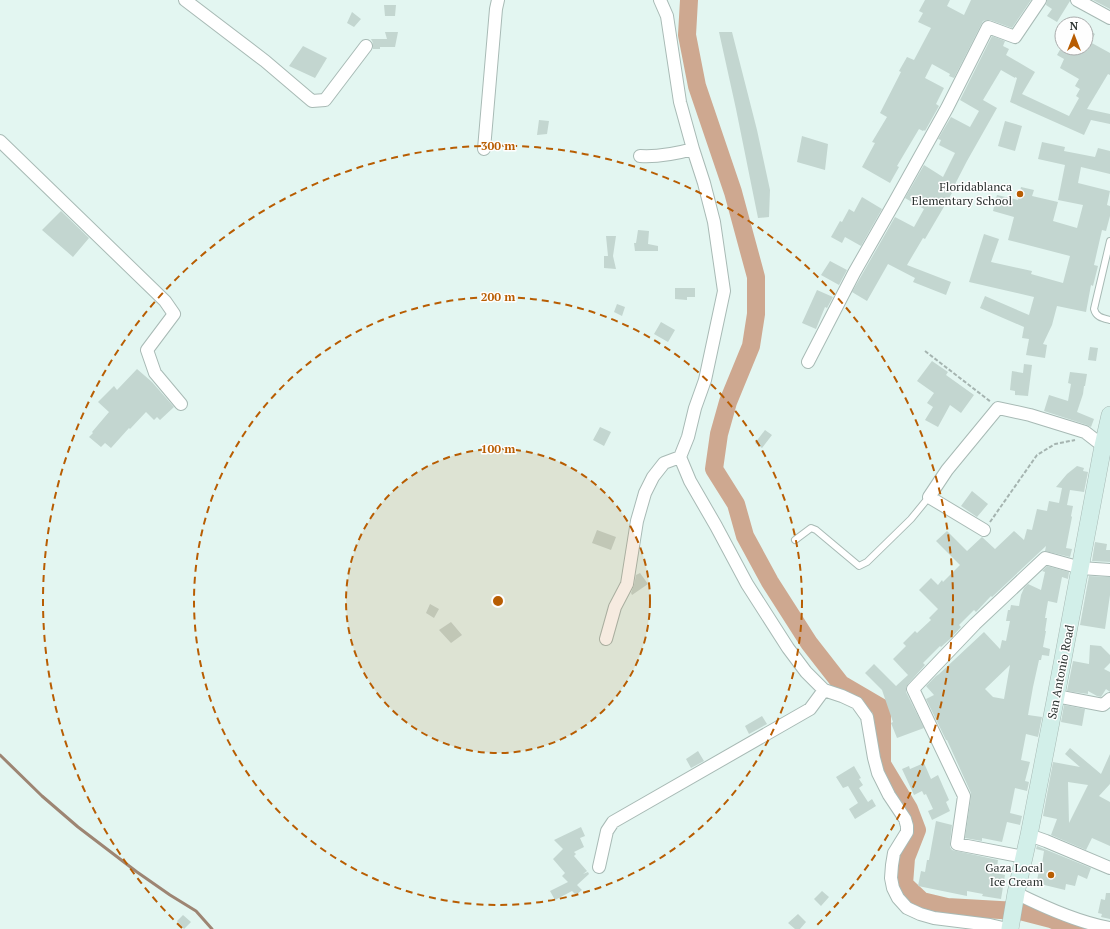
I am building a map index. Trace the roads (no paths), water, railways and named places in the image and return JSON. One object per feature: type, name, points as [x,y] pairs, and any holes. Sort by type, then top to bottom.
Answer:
[{"type":"street","points":[[185,0],[265,61],[312,101],[325,100],[366,46]]},
{"type":"street","points":[[484,149],[498,0]]},
{"type":"street","points":[[660,0],[667,16],[680,102],[714,222],[724,291],[705,380],[695,408],[688,437],[680,457],[690,481],[748,584],[788,648],[806,672],[824,690],[857,703],[868,717],[871,742],[878,773],[889,795],[905,819],[907,826],[907,832],[894,853],[892,865],[893,888],[898,898],[907,908],[934,918],[1010,926]]},
{"type":"street","points":[[808,362],[854,273],[946,108],[988,27],[1015,37],[1040,0]]},
{"type":"street","points":[[1077,0],[1110,18]]},
{"type":"street","points":[[0,141],[165,301],[174,314],[147,350],[155,373],[181,404]]},
{"type":"street","points":[[640,156],[663,156],[693,149]]},
{"type":"street","points":[[984,530],[929,497],[947,470],[998,408],[1030,415],[1085,432],[1107,445]]},
{"type":"street","name":"San Antonio Road","points":[[1010,926],[1107,445],[1110,415]]},
{"type":"street","points":[[606,639],[615,607],[627,584],[637,520],[645,493],[653,477],[664,463],[680,457]]},
{"type":"street","points":[[1024,857],[957,844],[964,796],[913,690],[975,624],[1045,558],[1081,568],[1110,570]]},
{"type":"street","points":[[599,867],[606,831],[613,822],[810,709],[824,690]]},
{"type":"street","points":[[1056,696],[1103,705],[1110,699]]},
{"type":"street","points":[[1029,835],[1110,868]]},
{"type":"street","points":[[1016,895],[1066,914],[1110,928]]},
{"type":"lane","points":[[1110,241],[1094,309],[1098,316],[1110,320]]},
{"type":"lane","points":[[795,540],[811,528],[816,530],[859,566],[868,562],[911,519],[929,497]]},
{"type":"waterway","points":[[689,0],[687,35],[697,86],[733,192],[756,277],[756,314],[751,346],[728,402],[719,434],[714,469],[736,504],[745,536],[770,582],[809,643],[841,684],[882,708],[882,764],[909,809],[917,830],[906,858],[904,884],[922,901],[947,907],[1020,911],[1051,919],[1075,929]]},
{"type":"waterway","points":[[0,755],[42,796],[78,827],[137,872],[196,911],[212,929]]},
{"type":"place","name":"Floridablanca Elementary School","points":[[1020,194]]},
{"type":"place","name":"Gaza Local Ice Cream","points":[[1051,875]]}]
